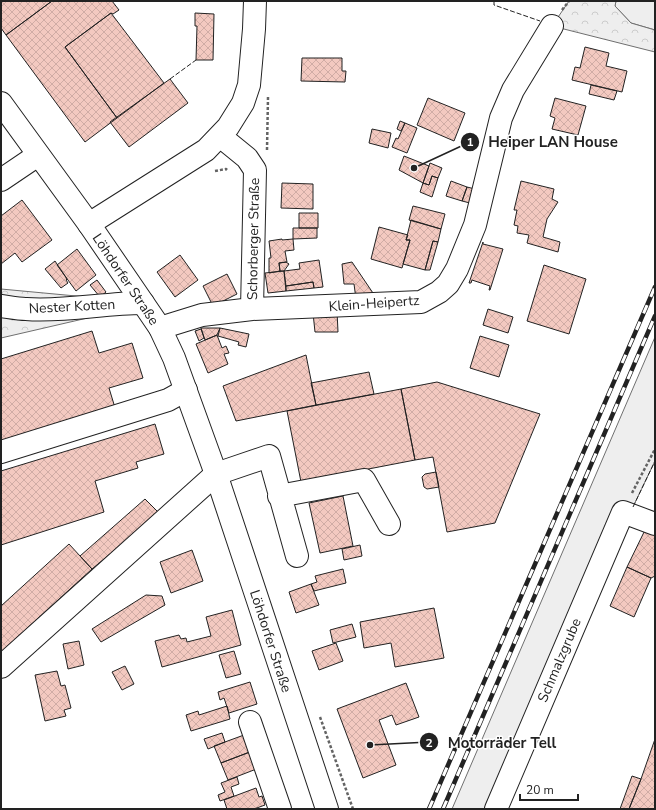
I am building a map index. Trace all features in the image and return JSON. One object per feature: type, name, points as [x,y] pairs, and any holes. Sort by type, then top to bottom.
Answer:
[{"type":"main road","points":[[89,224],[206,150],[220,136],[236,115],[243,103],[249,85],[255,1]]},
{"type":"main road","name":"Klein-Heipertz","points":[[160,328],[202,315],[252,309],[421,302],[439,292],[448,284],[457,269],[474,228],[501,118],[513,90],[552,26]]},
{"type":"main road","name":"Löhdorfer Straße","points":[[1,103],[89,224],[160,328],[174,358],[216,474],[327,809]]},
{"type":"main road","name":"Schorberger Straße","points":[[220,136],[247,158],[255,170],[252,309]]},
{"type":"main road","points":[[1,180],[38,154]]},
{"type":"main road","name":"Nester Kotten","points":[[1,306],[25,309],[56,309],[125,303],[143,303]]},
{"type":"main road","points":[[1,452],[168,400],[186,390]]},
{"type":"main road","points":[[1,667],[216,474],[269,456],[298,556]]},
{"type":"main road","points":[[280,496],[364,480],[389,524]]},
{"type":"main road","points":[[623,512],[655,524]]},
{"type":"main road","name":"Schmalzgrube","points":[[496,809],[623,512]]},
{"type":"main road","points":[[250,722],[280,809]]},
{"type":"path","points":[[623,512],[655,449]]},
{"type":"green space","points":[[569,1],[616,1],[615,6],[631,23],[655,30],[655,52],[552,26]]},
{"type":"green space","points":[[616,1],[655,1],[655,30],[631,23],[615,6]]},
{"type":"green space","points":[[1,289],[119,300],[122,310],[1,338]]},
{"type":"green space","points":[[655,337],[655,461],[488,809],[452,809]]},
{"type":"building","points":[[1,1],[52,1],[6,35],[1,28]]},
{"type":"building","points":[[52,1],[112,1],[119,10],[113,14],[111,13],[65,47],[117,118],[85,142],[6,35]]},
{"type":"building","points":[[111,13],[164,83],[117,118],[65,47]]},
{"type":"building","points":[[195,13],[214,14],[213,60],[196,60],[197,26],[195,26]]},
{"type":"building","points":[[585,47],[609,53],[606,66],[627,71],[622,92],[572,80],[575,67],[580,68]]},
{"type":"building","points":[[302,58],[342,58],[342,71],[346,71],[345,82],[301,81]]},
{"type":"building","points":[[170,79],[188,103],[129,147],[110,122]]},
{"type":"building","points":[[591,85],[617,91],[614,100],[589,94]]},
{"type":"building","points":[[428,98],[465,113],[454,141],[417,125]]},
{"type":"building","points":[[555,98],[586,106],[578,135],[552,129],[555,118],[550,116]]},
{"type":"building","points":[[400,121],[405,123],[401,131],[397,129]]},
{"type":"building","points":[[405,123],[417,128],[407,153],[392,147],[396,138],[398,139]]},
{"type":"building","points":[[372,129],[391,133],[388,148],[369,143]]},
{"type":"building","points":[[404,156],[429,166],[423,183],[399,170]]},
{"type":"building","points":[[430,163],[442,168],[438,178],[432,176],[429,185],[423,183]]},
{"type":"building","points":[[432,176],[438,178],[432,197],[420,192],[423,183],[429,185]]},
{"type":"building","points":[[451,181],[467,187],[462,201],[446,196]]},
{"type":"building","points":[[521,181],[554,189],[552,199],[558,202],[547,219],[543,237],[560,242],[558,252],[527,243],[529,235],[517,233],[518,226],[514,225],[517,210],[514,210]]},
{"type":"building","points":[[282,183],[313,184],[313,209],[281,208]]},
{"type":"building","points":[[467,187],[475,189],[470,203],[462,201]]},
{"type":"building","points":[[22,200],[52,240],[22,262],[15,253],[1,264],[1,216]]},
{"type":"building","points":[[413,206],[445,214],[441,229],[409,220]]},
{"type":"building","points":[[299,213],[318,213],[318,228],[299,228]]},
{"type":"building","points":[[411,220],[441,229],[438,242],[433,241],[425,270],[403,264],[410,240],[406,240]]},
{"type":"building","points":[[379,227],[408,235],[406,240],[410,240],[402,268],[371,259]]},
{"type":"building","points":[[293,228],[317,228],[317,238],[293,239]]},
{"type":"building","points":[[293,239],[294,250],[285,251],[287,262],[279,263],[280,271],[269,273],[269,258],[271,258],[269,241]]},
{"type":"building","points":[[433,241],[438,242],[430,270],[425,270]]},
{"type":"building","points":[[483,242],[483,244],[503,249],[490,290],[490,286],[472,280],[471,283],[469,283]]},
{"type":"building","points":[[77,249],[96,275],[76,291],[57,265]]},
{"type":"building","points":[[180,255],[198,280],[175,297],[157,272]]},
{"type":"building","points":[[319,260],[323,287],[314,288],[313,282],[286,286],[284,271],[300,269],[299,263]]},
{"type":"building","points":[[55,261],[68,283],[61,288],[45,269]]},
{"type":"building","points":[[286,262],[289,264],[284,271],[280,271],[279,263]]},
{"type":"building","points":[[352,262],[375,296],[356,299],[354,284],[344,284],[342,264]]},
{"type":"building","points":[[544,265],[586,279],[569,334],[527,321]]},
{"type":"building","points":[[284,271],[286,291],[268,293],[265,273]]},
{"type":"building","points":[[227,274],[237,294],[213,306],[203,286]]},
{"type":"building","points":[[97,280],[106,292],[100,297],[90,285]]},
{"type":"building","points":[[313,282],[314,288],[286,291],[286,286]]},
{"type":"building","points":[[488,309],[513,317],[508,333],[483,325]]},
{"type":"building","points":[[337,311],[338,332],[315,332],[313,313]]},
{"type":"building","points":[[201,328],[220,328],[217,335],[205,340]]},
{"type":"building","points":[[220,328],[249,334],[246,347],[238,345],[239,342],[218,336]]},
{"type":"building","points":[[201,329],[204,338],[199,341],[195,331]]},
{"type":"building","points":[[92,331],[99,353],[132,343],[143,378],[109,388],[116,411],[1,447],[1,359]]},
{"type":"building","points":[[217,335],[222,348],[226,346],[229,353],[224,354],[228,364],[208,373],[196,344]]},
{"type":"building","points":[[480,336],[509,345],[499,377],[470,368]]},
{"type":"building","points":[[306,355],[316,405],[236,421],[223,386]]},
{"type":"building","points":[[369,372],[374,394],[316,405],[311,383]]},
{"type":"building","points":[[437,382],[540,414],[495,523],[447,532],[433,457],[415,460],[401,389]]},
{"type":"building","points":[[401,389],[415,460],[301,482],[287,411]]},
{"type":"building","points":[[155,424],[164,454],[136,462],[138,468],[95,481],[104,512],[1,545],[1,471]]},
{"type":"building","points":[[436,472],[439,487],[427,489],[424,487],[422,477],[425,474]]},
{"type":"building","points":[[343,496],[353,546],[320,553],[309,503]]},
{"type":"building","points":[[145,499],[159,513],[92,569],[80,556]]},
{"type":"building","points":[[646,528],[655,532],[655,576],[651,578],[627,567]]},
{"type":"building","points":[[69,544],[92,569],[1,652],[1,606]]},
{"type":"building","points":[[360,545],[362,556],[344,560],[342,549]]},
{"type":"building","points":[[192,550],[203,581],[171,593],[160,562]]},
{"type":"building","points":[[627,567],[651,578],[634,617],[610,606]]},
{"type":"building","points":[[343,569],[346,583],[314,591],[311,584],[317,582],[315,576]]},
{"type":"building","points":[[311,584],[319,605],[296,613],[289,592]]},
{"type":"building","points":[[146,595],[162,596],[165,605],[101,642],[92,629]]},
{"type":"building","points":[[434,608],[444,658],[395,667],[391,643],[364,648],[360,622]]},
{"type":"building","points":[[232,610],[241,645],[162,667],[155,641],[179,635],[181,639],[186,638],[187,642],[211,636],[206,617]]},
{"type":"building","points":[[352,624],[356,637],[333,643],[330,630]]},
{"type":"building","points":[[79,641],[84,665],[68,669],[63,644]]},
{"type":"building","points":[[336,643],[343,661],[319,670],[312,651]]},
{"type":"building","points":[[234,651],[241,674],[226,678],[219,655]]},
{"type":"building","points":[[125,666],[134,684],[122,690],[112,672]]},
{"type":"building","points":[[57,671],[61,686],[65,685],[71,708],[64,710],[66,716],[45,721],[35,675]]},
{"type":"building","points":[[250,682],[257,704],[229,713],[224,698],[220,700],[218,692]]},
{"type":"building","points":[[406,683],[419,717],[396,725],[392,715],[379,720],[396,765],[363,778],[337,709]]},
{"type":"building","points":[[227,706],[230,719],[191,731],[186,715],[198,711],[199,715]]},
{"type":"building","points":[[222,733],[225,742],[208,749],[204,739]]},
{"type":"building","points":[[244,735],[255,750],[221,763],[214,746]]},
{"type":"building","points":[[655,739],[655,809],[629,809],[641,779]]},
{"type":"building","points":[[255,750],[259,768],[228,780],[221,763]]},
{"type":"building","points":[[632,776],[641,779],[629,809],[620,809]]},
{"type":"building","points":[[237,777],[239,784],[231,787],[234,796],[220,801],[218,795],[225,792],[221,783]]},
{"type":"building","points":[[256,788],[259,797],[262,796],[265,805],[254,809],[227,809],[224,800]]},
{"type":"railway","points":[[429,809],[655,287]]},
{"type":"railway","points":[[443,809],[655,316]]},
{"type":"fence","points":[[494,1],[494,5],[540,21]]},
{"type":"fence","points":[[170,79],[196,60]]},
{"type":"fence","points":[[633,507],[655,461]]},
{"type":"place","name":"Heiper LAN House","points":[[414,168]]},
{"type":"place","name":"Motorräder Tell","points":[[370,745]]}]
